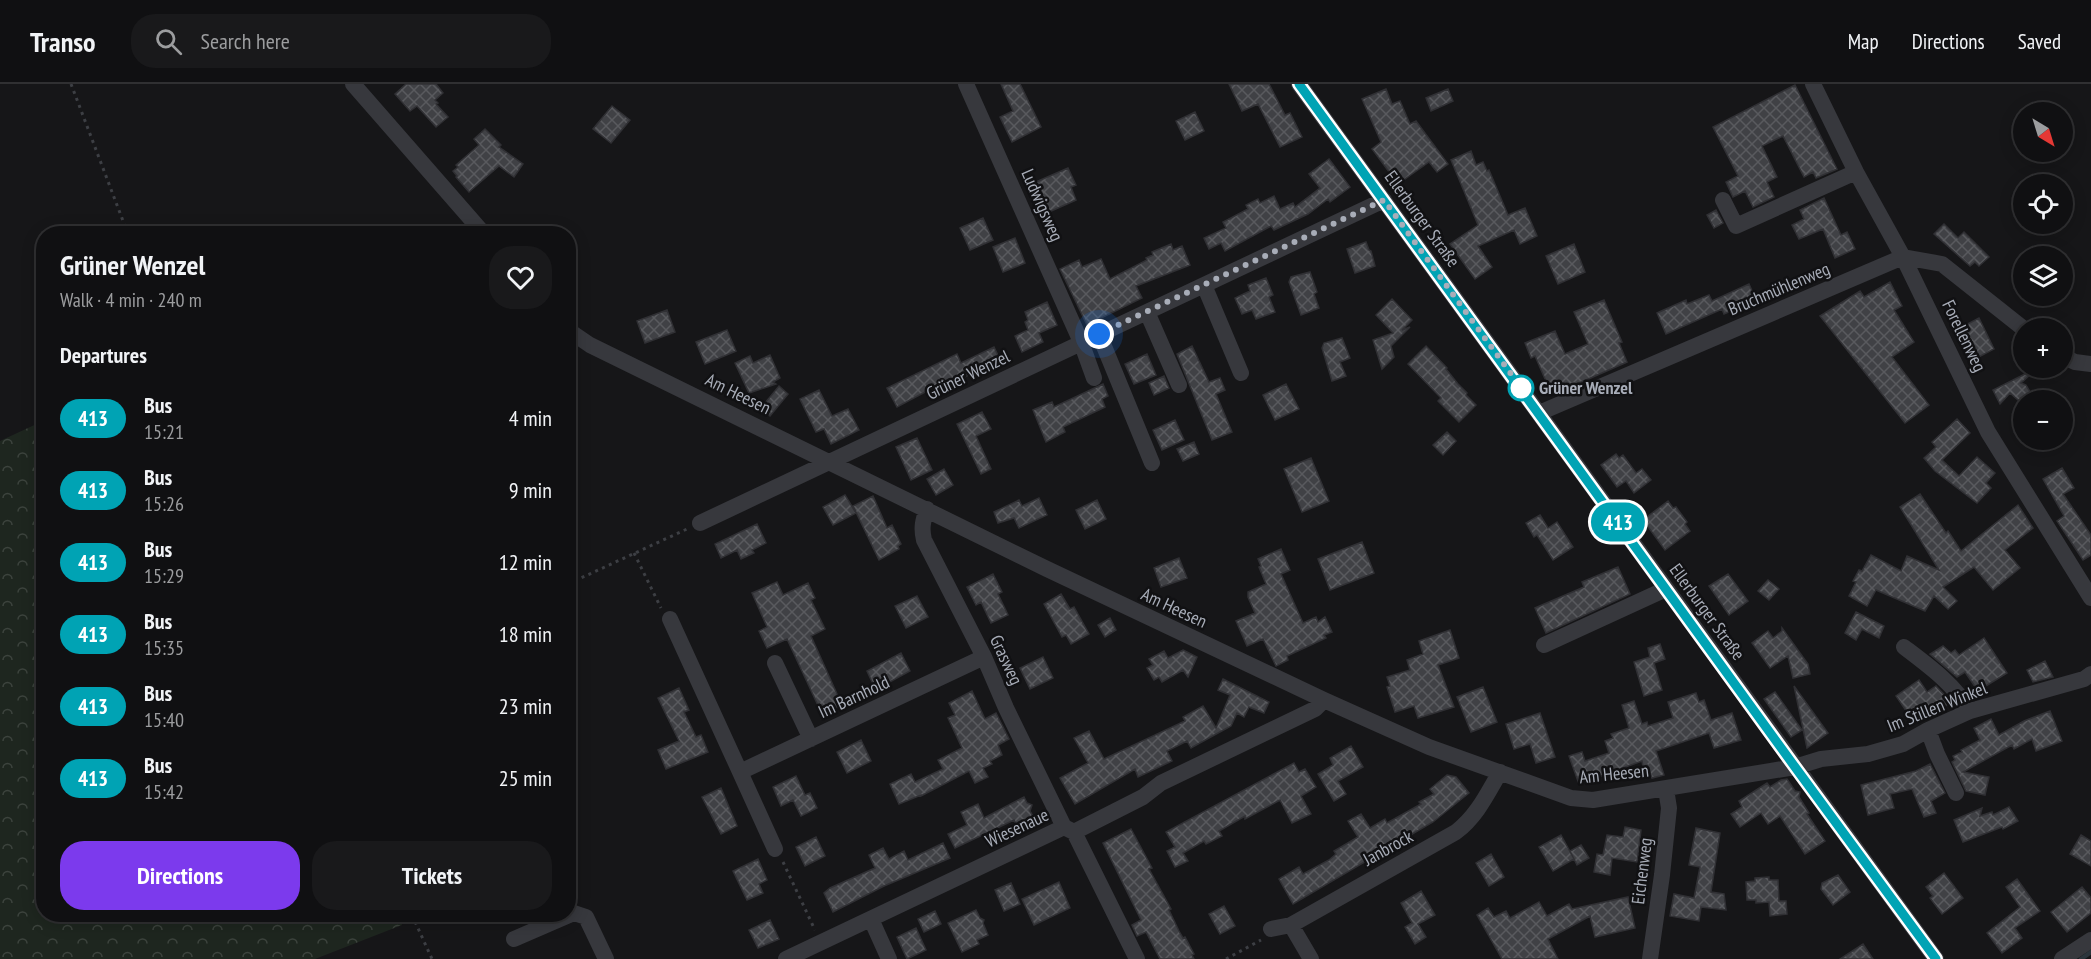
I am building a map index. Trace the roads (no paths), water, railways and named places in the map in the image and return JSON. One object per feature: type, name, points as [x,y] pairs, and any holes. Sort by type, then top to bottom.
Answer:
[{"type":"street","points":[[353,84],[477,226]]},
{"type":"street","name":"Ludwigsweg","points":[[966,84],[1082,342],[1094,378]]},
{"type":"street","name":"Ellerburger Straße","points":[[1299,84],[1936,959]]},
{"type":"street","name":"Forellenweg","points":[[1813,84],[1856,172],[1903,257],[1988,432],[2091,598]]},
{"type":"street","points":[[1723,200],[1736,226],[1856,172]]},
{"type":"street","name":"Grüner Wenzel","points":[[700,523],[1384,200]]},
{"type":"street","points":[[1903,257],[1942,264],[2013,320]]},
{"type":"street","name":"Bruchmühlenweg","points":[[1539,413],[1903,257]]},
{"type":"street","points":[[1204,285],[1241,373]]},
{"type":"street","points":[[1147,312],[1179,385]]},
{"type":"street","points":[[1099,334],[1152,463]]},
{"type":"street","name":"Am Heesen","points":[[576,335],[590,345],[831,461],[1047,569],[1324,700],[1429,747],[1571,798],[1593,800],[1795,767]]},
{"type":"street","points":[[2073,361],[2091,364]]},
{"type":"street","name":"Grasweg","points":[[927,509],[922,531],[924,540],[984,657],[1006,708],[1137,959]]},
{"type":"street","points":[[1544,645],[1666,589]]},
{"type":"street","points":[[670,619],[775,849]]},
{"type":"street","points":[[1904,647],[1942,676],[1960,695],[1970,711]]},
{"type":"street","name":"Im Barnhold","points":[[741,772],[984,657]]},
{"type":"street","points":[[775,663],[811,739]]},
{"type":"street","name":"Im Stillen Winkel","points":[[1795,767],[1821,759],[1868,754],[1903,744],[1970,711],[2084,679],[2091,674]]},
{"type":"street","name":"Wiesenaue","points":[[786,959],[1143,797],[1161,783],[1315,709],[1324,700]]},
{"type":"street","points":[[1928,730],[1956,793]]},
{"type":"street","name":"Janbrock","points":[[1271,929],[1291,925],[1456,832],[1477,812],[1500,772]]},
{"type":"street","name":"Eichenweg","points":[[1650,959],[1669,808],[1665,789]]},
{"type":"street","points":[[576,914],[586,917],[606,959]]},
{"type":"street","points":[[871,919],[888,959]]},
{"type":"street","points":[[514,939],[553,922]]},
{"type":"street","points":[[1291,925],[1311,959]]},
{"type":"street","points":[[2062,959],[2091,940]]},
{"type":"waterway","points":[[2081,959],[2091,952]]},
{"type":"place","name":"Grüner Wenzel","points":[[1521,388]]}]
